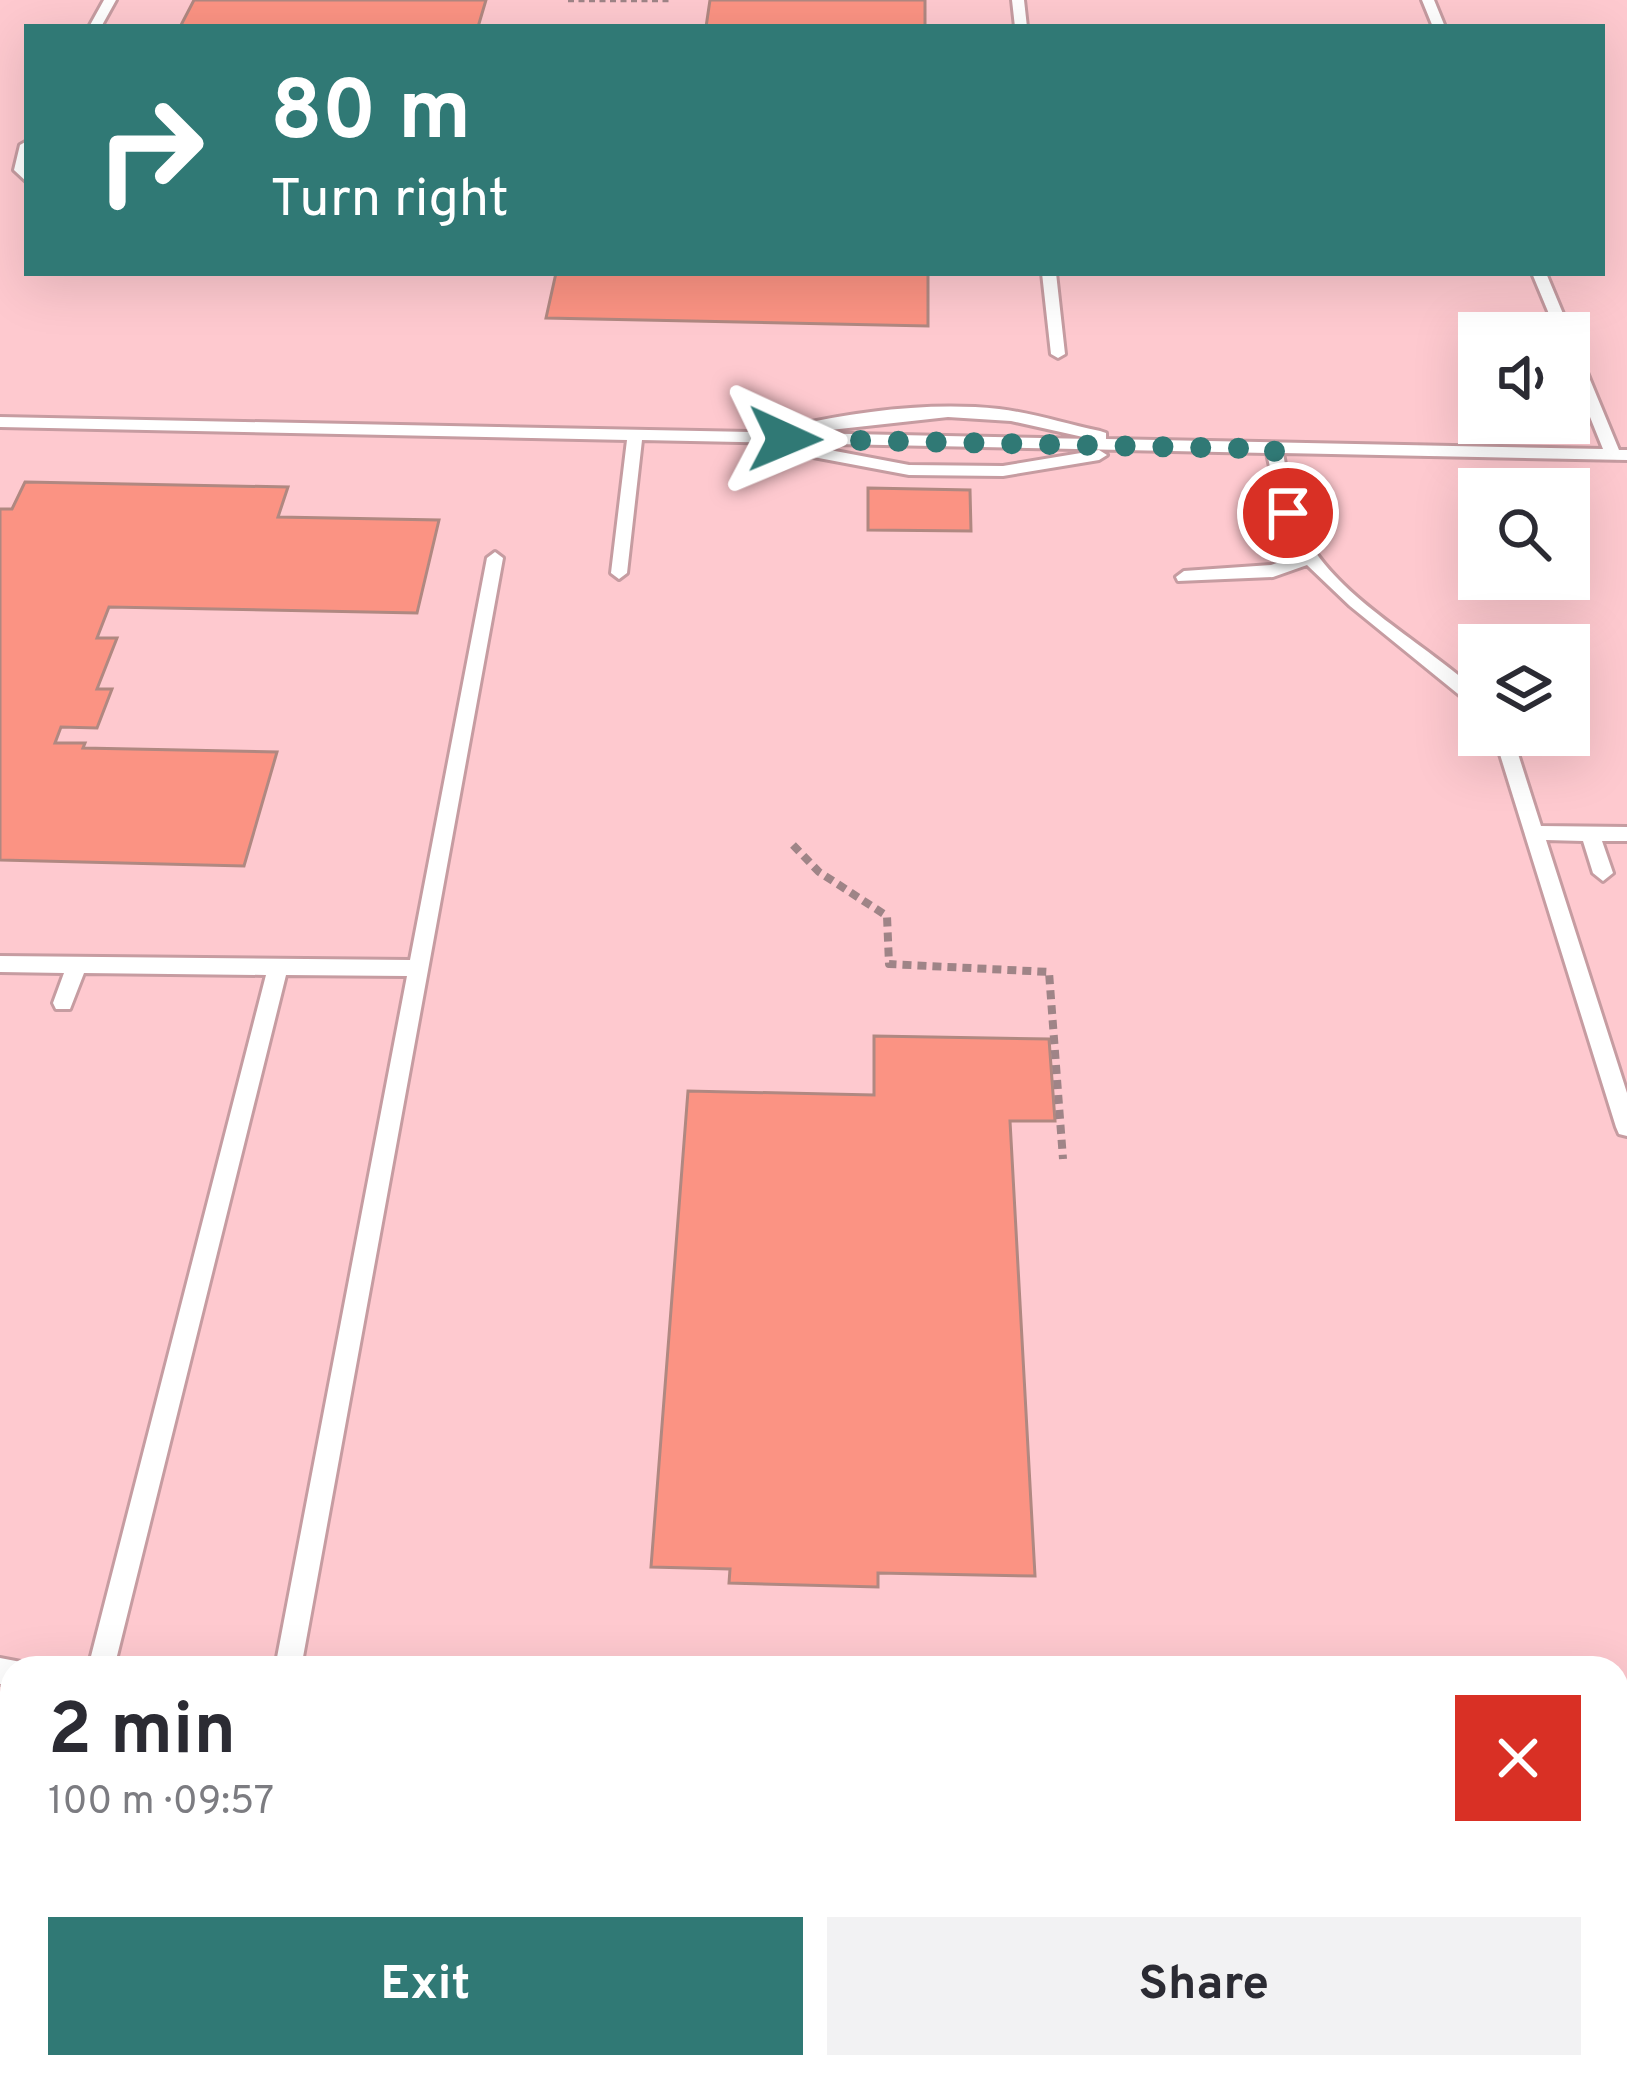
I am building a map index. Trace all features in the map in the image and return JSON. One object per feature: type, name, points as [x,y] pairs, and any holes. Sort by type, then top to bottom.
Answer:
[{"type":"lane","points":[[1049,276],[1058,354]]},
{"type":"lane","points":[[1540,276],[1555,312]]},
{"type":"lane","points":[[0,422],[1620,454],[1590,390]]},
{"type":"lane","points":[[743,438],[908,412],[956,412],[1000,414],[1147,447]]},
{"type":"lane","points":[[619,572],[635,436]]},
{"type":"lane","points":[[743,438],[909,470],[1003,471],[1147,447]]},
{"type":"lane","points":[[1274,449],[1288,513],[1311,557],[1458,686]]},
{"type":"lane","points":[[1184,577],[1273,571],[1311,557]]},
{"type":"lane","points":[[290,1656],[495,558]]},
{"type":"lane","points":[[1510,756],[1627,1126]]},
{"type":"lane","points":[[1536,833],[1627,834]]},
{"type":"lane","points":[[1590,834],[1603,873]]},
{"type":"lane","points":[[0,964],[417,968]]},
{"type":"lane","points":[[64,1003],[77,964]]},
{"type":"lane","points":[[104,1656],[278,966]]},
{"type":"path","points":[[568,0],[668,1]]},
{"type":"path","points":[[793,845],[819,872],[887,916],[889,964],[1049,973],[1064,1160]]},
{"type":"shaded area","points":[[0,0],[1627,0],[1627,1656],[0,1656]]},
{"type":"building","points":[[194,0],[486,0],[479,24],[182,24]]},
{"type":"building","points":[[710,0],[925,0],[925,24],[706,24]]},
{"type":"building","points":[[555,276],[928,276],[928,326],[546,318]]},
{"type":"building","points":[[25,482],[288,487],[278,517],[439,520],[417,613],[109,607],[97,638],[117,638],[97,689],[112,689],[97,728],[61,727],[55,743],[85,743],[83,748],[277,752],[244,866],[0,860],[0,509],[12,509]]},
{"type":"building","points":[[868,488],[970,490],[971,531],[868,530]]},
{"type":"building","points":[[874,1036],[1049,1039],[1055,1121],[1010,1121],[1035,1576],[878,1573],[878,1587],[729,1583],[730,1569],[651,1567],[688,1091],[874,1095]]},
{"type":"route","points":[[785,439],[1274,449],[1288,513]]}]
